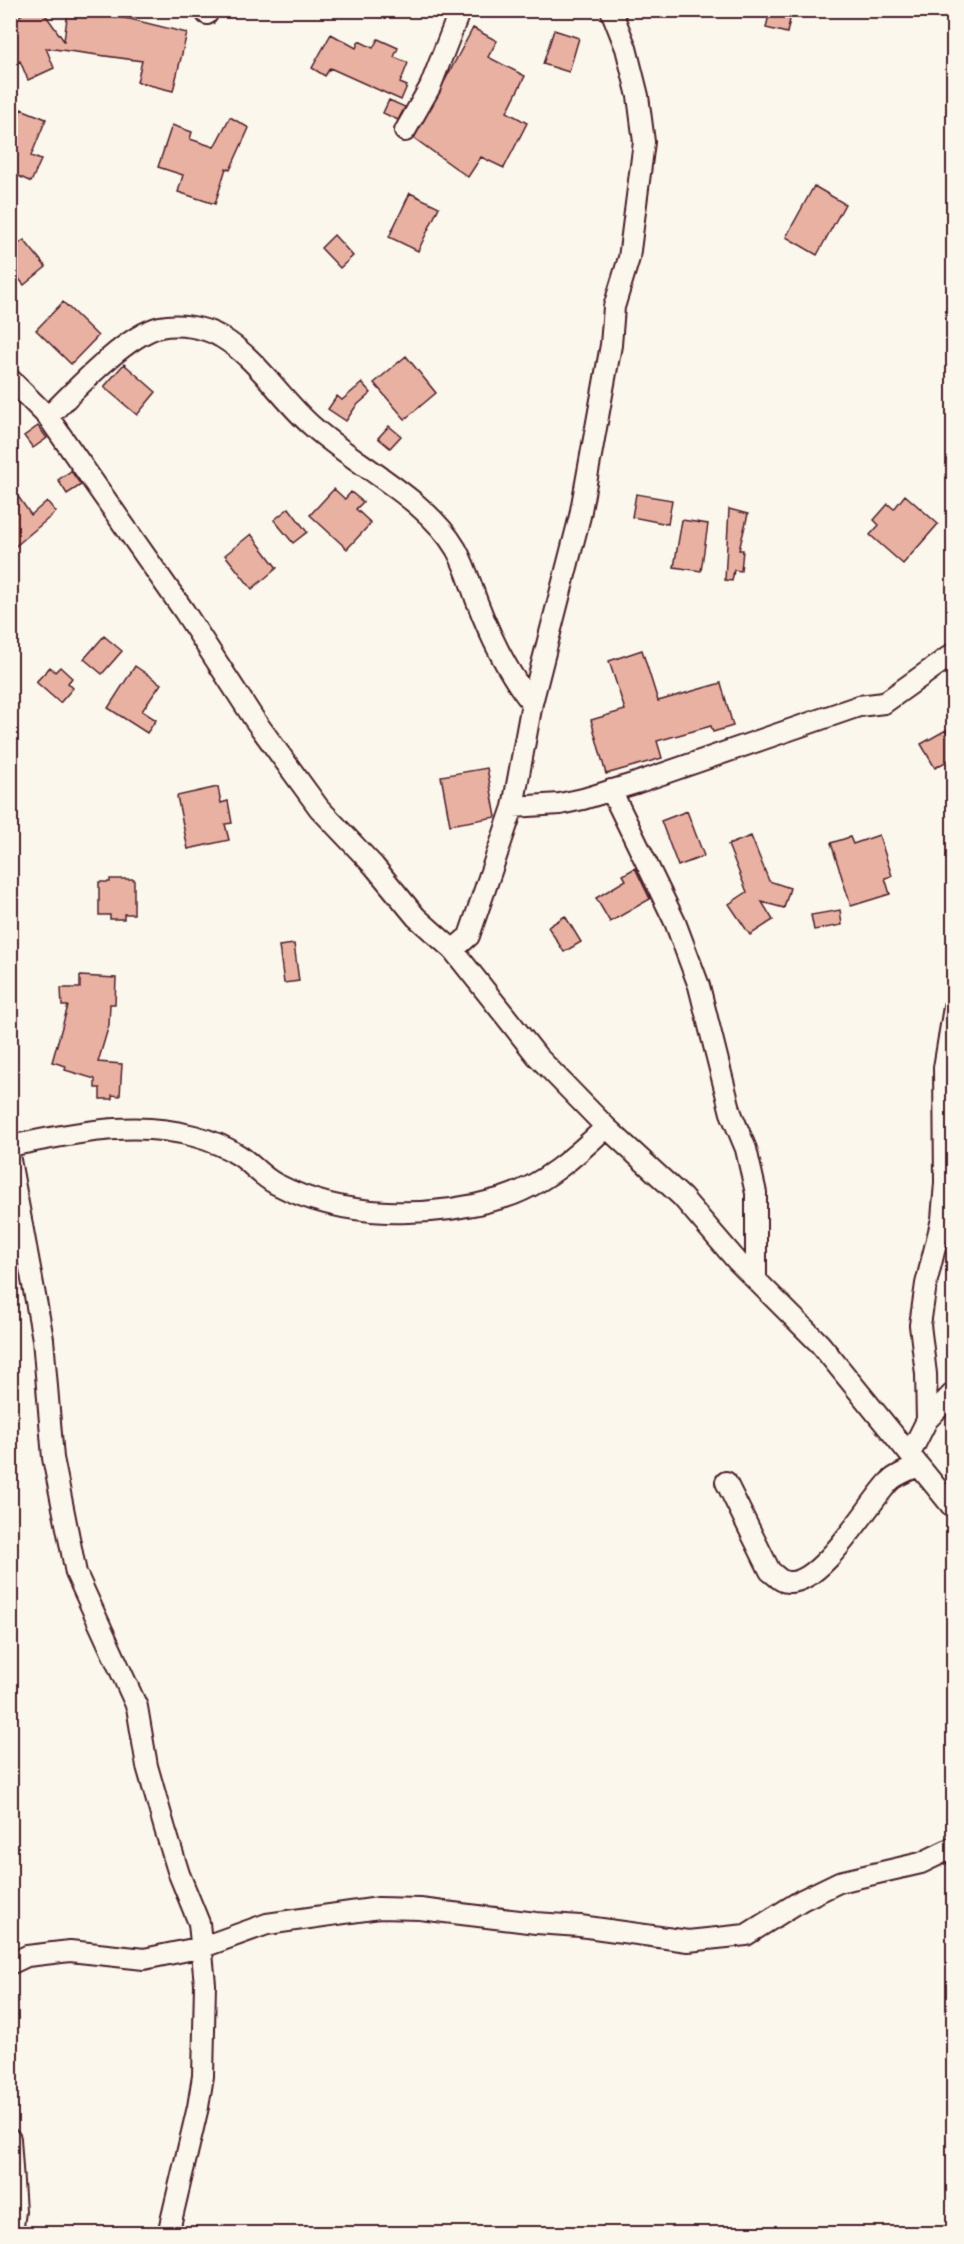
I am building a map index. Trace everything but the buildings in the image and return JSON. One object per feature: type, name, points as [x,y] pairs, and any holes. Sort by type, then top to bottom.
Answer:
[{"type":"street","points":[[405,130],[430,87],[460,10]]},
{"type":"street","points":[[453,950],[469,936],[513,807],[532,703],[580,516],[611,345],[614,307],[629,258],[644,142],[639,96],[626,48],[611,10]]},
{"type":"street","points":[[48,417],[105,363],[142,334],[160,327],[183,326],[206,330],[221,337],[242,352],[313,427],[378,474],[440,528],[455,547],[466,569],[477,600],[516,684],[532,703]]},
{"type":"street","points":[[10,379],[48,417],[184,610],[254,719],[319,808],[374,866],[416,917],[453,950],[537,1056],[606,1127],[682,1197],[756,1279],[820,1344],[954,1509]]},
{"type":"street","points":[[513,807],[560,804],[611,790],[859,706],[884,703],[954,653]]},
{"type":"street","points":[[611,790],[675,922],[699,986],[731,1113],[746,1149],[756,1193],[756,1279]]},
{"type":"street","points":[[726,1482],[770,1571],[781,1581],[792,1583],[807,1577],[841,1546],[890,1480],[913,1460],[927,1420],[926,1374],[920,1325],[926,1284],[942,1219],[945,1183],[944,1068],[954,1007]]},
{"type":"street","points":[[10,1146],[113,1127],[195,1136],[240,1156],[275,1184],[329,1206],[400,1212],[432,1211],[502,1198],[552,1173],[606,1127]]},
{"type":"street","points":[[10,1160],[43,1340],[53,1458],[71,1554],[76,1573],[136,1707],[147,1766],[179,1874],[199,1923],[203,1947],[205,2012],[203,2076],[198,2107],[168,2234]]},
{"type":"street","points":[[927,1420],[954,1392]]},
{"type":"street","points":[[10,1964],[27,1956],[70,1951],[144,1959],[203,1947],[267,1924],[379,1908],[420,1909],[580,1926],[688,1941],[746,1935],[802,1900],[838,1882],[921,1863],[954,1847]]},
{"type":"street","points":[[10,2139],[15,2211],[12,2234]]}]
